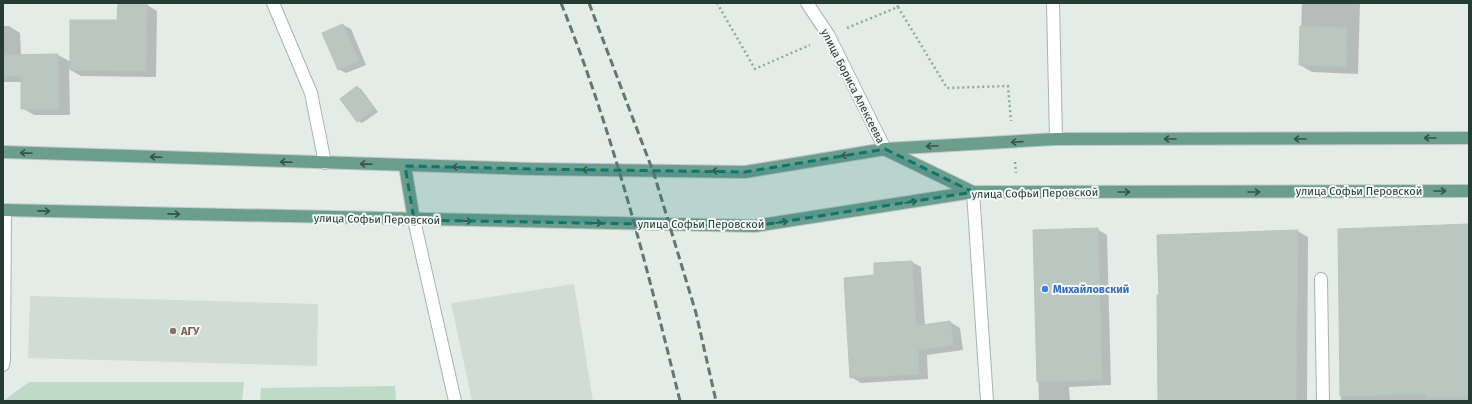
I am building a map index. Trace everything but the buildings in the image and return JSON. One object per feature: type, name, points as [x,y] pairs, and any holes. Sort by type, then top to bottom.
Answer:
[{"type":"main road","points":[[3,152],[534,170],[745,172],[885,149],[1056,139],[1469,138]]},
{"type":"main road","points":[[885,149],[973,192]]},
{"type":"main road","points":[[405,166],[414,220]]},
{"type":"main road","name":"улица Софьи Перовской","points":[[4,210],[414,220],[755,226],[973,192],[1469,191]]},
{"type":"street","points":[[273,3],[311,93],[325,163]]},
{"type":"street","name":"улица Бориса Алексеева","points":[[806,3],[829,36],[885,149]]},
{"type":"street","points":[[814,3],[829,36]]},
{"type":"street","points":[[1054,3],[1056,139]]},
{"type":"street","points":[[973,192],[986,401]]},
{"type":"street","points":[[3,365],[4,210]]},
{"type":"street","points":[[414,220],[455,401]]},
{"type":"street","points":[[1321,279],[1323,401]]},
{"type":"path","points":[[717,3],[755,69],[898,6]]},
{"type":"path","points":[[896,3],[947,88],[1008,86],[1018,192]]},
{"type":"highlighted area","points":[[885,149],[973,192],[755,226],[414,220],[405,166],[534,169],[745,172]]},
{"type":"shaded area","points":[[574,284],[593,401],[472,401],[451,303]]},
{"type":"shaded area","name":"АГУ","points":[[30,296],[318,304],[317,366],[28,358]]},
{"type":"green space","points":[[29,382],[244,382],[242,401],[3,401]]},
{"type":"green space","points":[[395,386],[396,401],[260,401],[261,388]]},
{"type":"railway","points":[[561,3],[597,101],[628,200],[680,401]]},
{"type":"railway","points":[[589,3],[654,174],[696,313],[716,401]]},
{"type":"place","name":"Михайловский","points":[[1045,289]]},
{"type":"place","name":"АГУ","points":[[173,331]]}]
